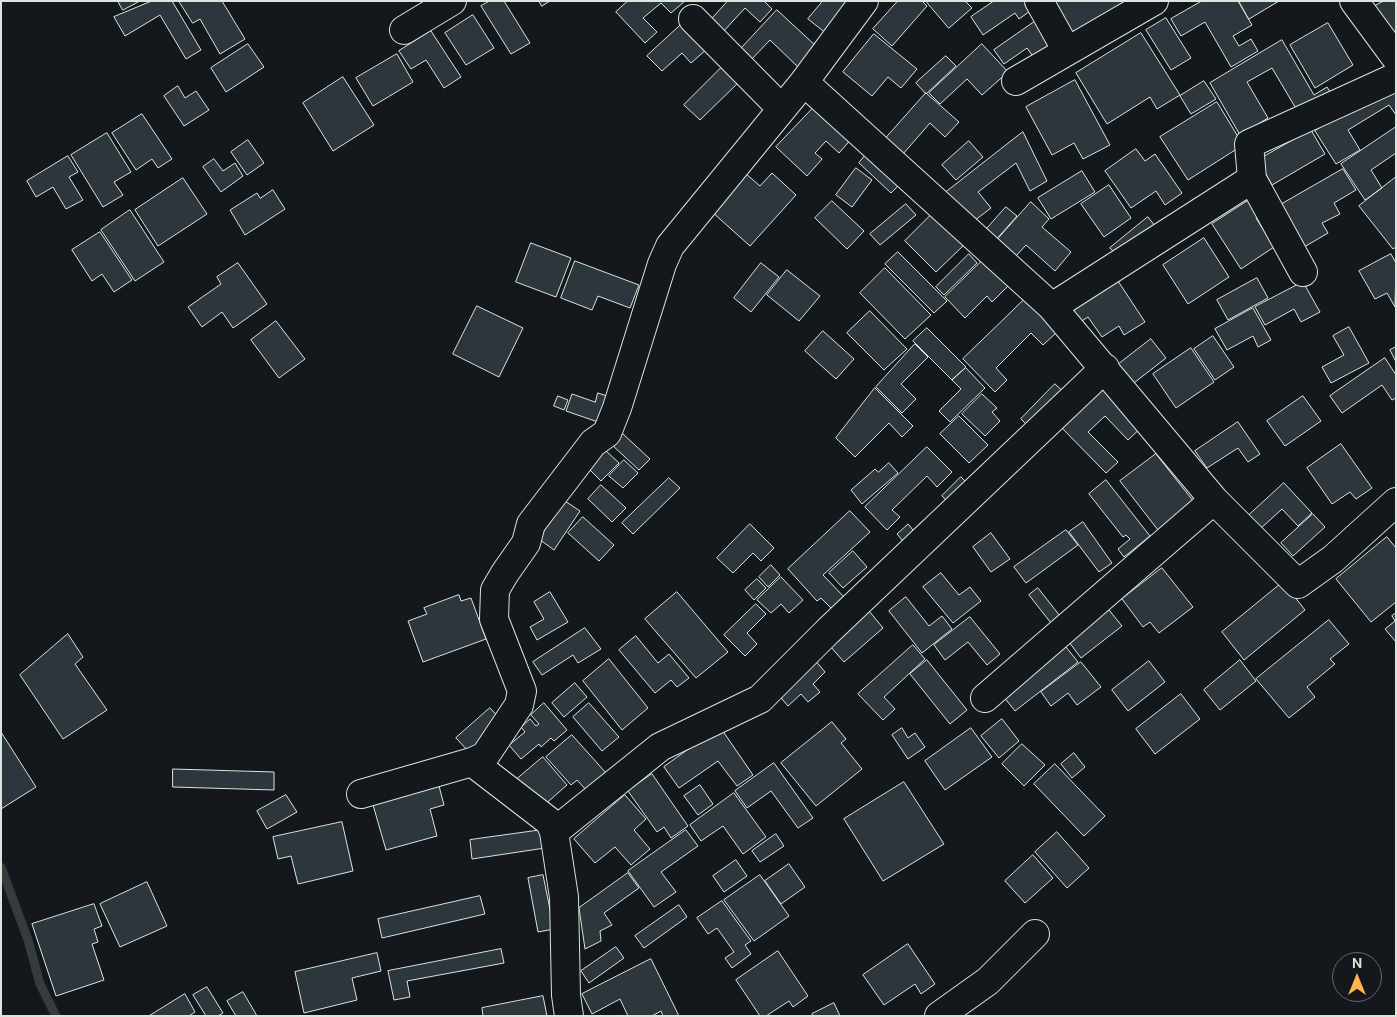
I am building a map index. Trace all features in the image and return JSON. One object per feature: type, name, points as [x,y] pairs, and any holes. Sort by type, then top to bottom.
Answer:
[{"type":"street","points":[[404,30],[452,1]]},
{"type":"street","points":[[361,794],[472,762],[485,756],[519,705],[522,691],[494,619],[495,590],[526,543],[531,524],[593,443],[607,432],[617,408],[662,264],[670,246],[804,82],[864,1]]},
{"type":"street","points":[[1039,1],[1067,51]]},
{"type":"street","points":[[1016,81],[1154,1]]},
{"type":"street","points":[[1354,1],[1396,58]]},
{"type":"street","points":[[693,20],[782,109]]},
{"type":"street","points":[[1304,272],[1252,179],[1249,144],[1396,77]]},
{"type":"street","points":[[804,82],[1052,307],[1214,500],[1298,584],[1333,559],[1396,502]]},
{"type":"street","points":[[1052,307],[1252,179]]},
{"type":"street","points":[[554,832],[660,747],[760,699],[828,631],[1104,368]]},
{"type":"street","points":[[985,698],[1214,500]]},
{"type":"street","points":[[472,762],[550,822],[554,832],[564,897],[566,995],[569,1016]]},
{"type":"street","points":[[938,1016],[988,981],[1035,934]]},
{"type":"building","points":[[118,1],[140,1],[123,10]]},
{"type":"building","points":[[152,1],[172,1],[201,50],[186,59],[160,15],[125,36],[114,17]]},
{"type":"building","points":[[179,1],[222,1],[245,39],[220,54],[200,19],[193,23]]},
{"type":"building","points":[[490,1],[504,1],[530,43],[511,54],[481,6]]},
{"type":"building","points":[[539,1],[550,1],[542,6]]},
{"type":"building","points":[[628,1],[685,1],[671,13],[661,3],[643,18],[657,32],[645,43],[616,12]]},
{"type":"building","points":[[728,1],[764,1],[772,9],[760,22],[745,8],[722,33],[710,21]]},
{"type":"building","points":[[823,1],[854,1],[827,34],[808,19]]},
{"type":"building","points":[[898,1],[922,1],[927,6],[892,46],[873,29]]},
{"type":"building","points":[[926,1],[965,1],[972,8],[949,28]]},
{"type":"building","points":[[994,1],[1033,1],[1037,6],[1019,19],[1015,13],[983,35],[971,17]]},
{"type":"building","points":[[1053,1],[1139,1],[1072,40]]},
{"type":"building","points":[[1202,1],[1238,1],[1252,25],[1233,36],[1239,46],[1251,39],[1258,51],[1231,67],[1205,22],[1181,36],[1171,19]]},
{"type":"building","points":[[1239,1],[1279,1],[1249,19]]},
{"type":"building","points":[[1384,1],[1396,1],[1396,33],[1389,36],[1373,7]]},
{"type":"building","points":[[777,10],[817,47],[798,67],[770,40],[748,63],[737,53]]},
{"type":"building","points":[[473,15],[494,48],[466,65],[445,33]]},
{"type":"building","points":[[1040,18],[1057,42],[1034,58],[1027,48],[1004,64],[994,50]]},
{"type":"building","points":[[1166,18],[1191,58],[1171,70],[1146,30]]},
{"type":"building","points":[[684,22],[708,48],[691,63],[682,53],[662,71],[647,56]]},
{"type":"building","points":[[1328,23],[1353,65],[1315,88],[1290,45]]},
{"type":"building","points":[[431,31],[461,77],[444,88],[426,60],[411,69],[399,51]]},
{"type":"building","points":[[1141,33],[1180,95],[1157,109],[1150,97],[1107,124],[1076,73]]},
{"type":"building","points":[[874,34],[917,69],[901,88],[888,77],[872,96],[843,72]]},
{"type":"building","points":[[1282,40],[1314,95],[1327,87],[1334,98],[1301,117],[1272,68],[1247,82],[1268,118],[1240,135],[1210,83]]},
{"type":"building","points":[[248,44],[264,67],[226,92],[211,68]]},
{"type":"building","points":[[982,44],[1008,72],[982,95],[967,79],[940,104],[929,93]]},
{"type":"building","points":[[397,54],[413,82],[373,106],[356,78]]},
{"type":"building","points":[[946,56],[956,66],[926,94],[916,83]]},
{"type":"building","points":[[725,64],[741,80],[700,120],[684,105]]},
{"type":"building","points":[[343,77],[374,125],[333,151],[303,103]]},
{"type":"building","points":[[1075,80],[1110,145],[1083,159],[1074,143],[1052,155],[1026,107]]},
{"type":"building","points":[[1204,81],[1216,99],[1191,114],[1180,96]]},
{"type":"building","points":[[1394,82],[1396,84],[1396,115],[1389,105],[1348,130],[1360,150],[1336,164],[1315,131]]},
{"type":"building","points":[[178,86],[185,98],[196,91],[209,110],[184,126],[164,96]]},
{"type":"building","points":[[926,93],[959,122],[945,137],[930,123],[903,154],[886,138]]},
{"type":"building","points":[[1217,102],[1243,145],[1188,180],[1160,137]]},
{"type":"building","points":[[817,104],[853,137],[839,153],[826,141],[815,153],[822,159],[807,176],[776,147]]},
{"type":"building","points":[[142,114],[172,159],[158,168],[152,159],[136,170],[112,133]]},
{"type":"building","points":[[1396,127],[1396,153],[1371,170],[1382,188],[1365,200],[1341,164]]},
{"type":"building","points":[[1311,130],[1325,154],[1272,185],[1258,160]]},
{"type":"building","points":[[1023,132],[1047,181],[1030,191],[1016,163],[978,192],[991,208],[970,224],[945,193]]},
{"type":"building","points":[[107,133],[131,172],[114,182],[123,195],[103,207],[71,155]]},
{"type":"building","points":[[248,140],[264,163],[247,175],[231,152]]},
{"type":"building","points":[[969,141],[983,157],[956,180],[942,165]]},
{"type":"building","points":[[1136,149],[1145,161],[1155,154],[1182,193],[1165,205],[1156,191],[1131,208],[1105,171]]},
{"type":"building","points":[[870,150],[903,181],[891,193],[859,163]]},
{"type":"building","points":[[68,156],[78,172],[69,177],[83,200],[66,209],[53,187],[36,197],[27,181]]},
{"type":"building","points":[[214,159],[223,171],[235,163],[243,176],[221,192],[203,167]]},
{"type":"building","points":[[856,168],[872,180],[852,207],[836,195]]},
{"type":"building","points":[[1343,169],[1356,190],[1334,203],[1340,214],[1322,223],[1328,233],[1299,250],[1275,208]]},
{"type":"building","points":[[1082,171],[1095,192],[1051,219],[1038,198]]},
{"type":"building","points":[[745,173],[760,186],[772,173],[796,195],[750,246],[711,211]]},
{"type":"building","points":[[1396,177],[1396,247],[1393,249],[1359,206]]},
{"type":"building","points":[[183,178],[207,214],[158,246],[135,210]]},
{"type":"building","points":[[1109,185],[1131,218],[1104,237],[1081,204]]},
{"type":"building","points":[[273,190],[285,209],[245,235],[230,210],[257,193],[260,198]]},
{"type":"building","points":[[1257,195],[1267,211],[1256,218],[1274,247],[1241,269],[1212,224]]},
{"type":"building","points":[[832,201],[864,231],[847,249],[815,218]]},
{"type":"building","points":[[1031,202],[1049,219],[1042,227],[1071,252],[1055,271],[1026,245],[1016,256],[998,239]]},
{"type":"building","points":[[906,204],[916,215],[880,245],[870,234]]},
{"type":"building","points":[[1006,207],[1017,216],[994,242],[984,232]]},
{"type":"building","points":[[130,210],[164,262],[135,281],[101,230]]},
{"type":"building","points":[[935,211],[966,243],[936,272],[905,241]]},
{"type":"building","points":[[1148,217],[1159,231],[1122,261],[1110,248]]},
{"type":"building","points":[[100,232],[132,280],[114,292],[102,274],[92,281],[72,250]]},
{"type":"building","points":[[1204,238],[1229,277],[1188,304],[1163,265]]},
{"type":"building","points":[[531,243],[571,258],[556,297],[516,282]]},
{"type":"building","points":[[898,252],[947,301],[934,313],[885,264]]},
{"type":"building","points":[[969,254],[977,263],[944,295],[936,287]]},
{"type":"building","points":[[1391,254],[1396,263],[1395,307],[1387,293],[1375,299],[1359,271]]},
{"type":"building","points":[[985,258],[1010,284],[992,302],[987,296],[965,318],[945,297]]},
{"type":"building","points":[[575,261],[639,285],[630,308],[598,296],[592,310],[561,298]]},
{"type":"building","points":[[238,263],[267,304],[233,328],[222,312],[202,327],[188,307],[221,284],[217,277]]},
{"type":"building","points":[[761,263],[779,277],[751,312],[734,298]]},
{"type":"building","points":[[885,268],[931,315],[905,339],[860,293]]},
{"type":"building","points":[[787,270],[820,296],[799,321],[767,295]]},
{"type":"building","points":[[1116,278],[1145,322],[1124,335],[1119,326],[1102,337],[1088,317],[1077,324],[1067,309]]},
{"type":"building","points":[[1257,278],[1268,298],[1228,320],[1217,300]]},
{"type":"building","points":[[1303,282],[1320,312],[1301,322],[1294,309],[1265,325],[1255,307]]},
{"type":"building","points":[[1025,299],[1057,332],[1043,345],[1031,333],[996,368],[1007,380],[995,392],[963,359]]},
{"type":"building","points":[[477,306],[523,328],[499,377],[453,354]]},
{"type":"building","points":[[1253,308],[1271,340],[1258,347],[1253,336],[1227,350],[1215,329]]},
{"type":"building","points":[[870,311],[907,349],[884,370],[847,333]]},
{"type":"building","points":[[276,321],[305,359],[279,378],[251,340]]},
{"type":"building","points":[[1349,327],[1369,363],[1331,383],[1322,367],[1344,355],[1333,336]]},
{"type":"building","points":[[927,328],[966,367],[952,380],[913,341]]},
{"type":"building","points":[[823,331],[854,359],[836,379],[805,351]]},
{"type":"building","points":[[1213,336],[1234,367],[1215,380],[1194,349]]},
{"type":"building","points":[[1151,339],[1166,358],[1130,386],[1115,367]]},
{"type":"building","points":[[915,344],[928,357],[901,384],[916,399],[902,413],[876,387]]},
{"type":"building","points":[[1396,347],[1396,362],[1390,350]]},
{"type":"building","points":[[1191,348],[1214,382],[1176,408],[1153,374]]},
{"type":"building","points":[[1385,358],[1396,375],[1396,398],[1392,400],[1382,385],[1342,413],[1330,396]]},
{"type":"building","points":[[966,368],[985,388],[950,422],[939,411],[961,389],[952,380]]},
{"type":"building","points":[[1106,383],[1145,424],[1128,440],[1105,416],[1088,432],[1118,462],[1106,473],[1061,427]]},
{"type":"building","points":[[1055,384],[1068,396],[1034,432],[1021,419]]},
{"type":"building","points":[[875,388],[913,426],[902,437],[889,423],[855,457],[836,438]]},
{"type":"building","points":[[598,393],[610,397],[601,423],[566,411],[572,394],[595,402]]},
{"type":"building","points":[[982,394],[997,408],[992,412],[1000,421],[985,436],[962,414]]},
{"type":"building","points":[[558,396],[568,400],[564,410],[554,406]]},
{"type":"building","points":[[1303,396],[1321,421],[1285,446],[1267,421]]},
{"type":"building","points":[[959,416],[988,445],[969,463],[940,434]]},
{"type":"building","points":[[1238,422],[1260,454],[1248,462],[1238,448],[1207,468],[1195,451]]},
{"type":"building","points":[[623,434],[650,459],[639,470],[612,445]]},
{"type":"building","points":[[1341,444],[1372,488],[1356,499],[1350,492],[1332,504],[1307,468]]},
{"type":"building","points":[[927,447],[952,472],[937,487],[927,476],[892,510],[900,517],[887,530],[865,507]]},
{"type":"building","points":[[605,450],[619,463],[601,481],[588,468]]},
{"type":"building","points":[[1156,454],[1194,502],[1158,530],[1120,481]]},
{"type":"building","points":[[624,460],[638,473],[623,488],[609,476]]},
{"type":"building","points":[[889,463],[898,473],[862,504],[851,490],[875,469],[878,472]]},
{"type":"building","points":[[961,477],[969,485],[950,504],[942,496]]},
{"type":"building","points":[[669,478],[680,488],[633,534],[622,523]]},
{"type":"building","points":[[1106,480],[1150,536],[1124,557],[1118,549],[1130,539],[1126,535],[1123,537],[1089,494]]},
{"type":"building","points":[[1284,483],[1312,513],[1298,526],[1282,509],[1259,530],[1247,517]]},
{"type":"building","points":[[601,485],[626,508],[612,522],[588,499]]},
{"type":"building","points":[[565,501],[580,511],[554,550],[539,539]]},
{"type":"building","points":[[850,511],[870,532],[823,575],[846,599],[834,611],[821,598],[817,601],[788,569]]},
{"type":"building","points":[[1313,514],[1325,527],[1293,556],[1281,543]]},
{"type":"building","points":[[583,517],[614,545],[599,561],[568,533]]},
{"type":"building","points":[[1083,522],[1112,563],[1099,572],[1069,532]]},
{"type":"building","points":[[921,523],[928,531],[908,547],[897,534],[908,524],[913,530]]},
{"type":"building","points":[[750,524],[774,548],[761,561],[753,553],[733,573],[717,558]]},
{"type":"building","points":[[1066,530],[1078,545],[1026,583],[1014,567]]},
{"type":"building","points":[[991,533],[1010,559],[991,572],[973,547]]},
{"type":"building","points":[[1387,537],[1396,548],[1396,602],[1371,622],[1336,579]]},
{"type":"building","points":[[853,551],[867,567],[843,588],[829,573]]},
{"type":"building","points":[[771,565],[780,575],[768,587],[759,577]]},
{"type":"building","points":[[1162,568],[1193,607],[1159,633],[1150,622],[1143,627],[1122,599]]},
{"type":"building","points":[[941,573],[959,595],[970,587],[981,601],[953,623],[923,587]]},
{"type":"building","points":[[781,577],[803,600],[789,613],[781,604],[771,613],[757,600]]},
{"type":"building","points":[[757,579],[766,588],[754,600],[745,590]]},
{"type":"building","points":[[1283,582],[1305,610],[1244,660],[1222,632]]},
{"type":"building","points":[[1038,588],[1060,616],[1051,623],[1029,595]]},
{"type":"building","points":[[550,592],[568,622],[537,640],[530,627],[544,619],[534,602]]},
{"type":"building","points":[[677,592],[728,652],[696,678],[645,619]]},
{"type":"building","points":[[459,595],[461,601],[471,598],[486,639],[423,662],[408,621],[427,614],[424,608]]},
{"type":"building","points":[[906,597],[929,626],[942,616],[952,629],[922,653],[889,611]]},
{"type":"building","points":[[756,604],[766,614],[747,633],[757,644],[745,656],[724,635]]},
{"type":"building","points":[[1109,610],[1122,626],[1081,658],[1069,642]]},
{"type":"building","points":[[869,611],[883,628],[844,662],[830,646]]},
{"type":"building","points":[[1396,613],[1396,642],[1385,629],[1395,621],[1392,616]]},
{"type":"building","points":[[970,617],[1000,654],[987,665],[968,642],[945,660],[934,645]]},
{"type":"building","points":[[1329,620],[1349,644],[1330,659],[1335,664],[1307,687],[1315,697],[1289,718],[1256,679]]},
{"type":"building","points":[[585,628],[601,649],[578,663],[573,655],[542,675],[533,662]]},
{"type":"building","points":[[68,634],[83,657],[75,664],[107,710],[63,739],[20,675]]},
{"type":"building","points":[[636,636],[658,663],[669,654],[689,678],[677,687],[671,680],[655,693],[619,650]]},
{"type":"building","points":[[913,645],[925,659],[884,697],[895,709],[883,720],[858,694]]},
{"type":"building","points":[[1066,647],[1078,662],[1015,711],[1003,696]]},
{"type":"building","points":[[609,659],[648,708],[622,730],[583,681]]},
{"type":"building","points":[[814,659],[825,672],[813,684],[820,692],[808,702],[801,694],[788,706],[777,693]]},
{"type":"building","points":[[927,660],[967,710],[950,724],[910,674]]},
{"type":"building","points":[[1240,660],[1256,681],[1220,710],[1204,690]]},
{"type":"building","points":[[1149,661],[1165,682],[1128,711],[1112,690]]},
{"type":"building","points":[[1081,662],[1101,687],[1077,705],[1068,693],[1051,706],[1041,692]]},
{"type":"building","points":[[575,683],[587,697],[564,717],[552,703]]},
{"type":"building","points":[[1181,694],[1200,719],[1155,754],[1136,729]]},
{"type":"building","points":[[544,703],[567,730],[554,741],[551,738],[541,747],[539,744],[521,759],[509,745],[525,732],[521,727],[530,719],[536,726],[539,724],[531,715]]},
{"type":"building","points":[[589,703],[619,737],[602,751],[573,717]]},
{"type":"building","points":[[490,708],[504,723],[470,753],[456,738]]},
{"type":"building","points":[[1002,719],[1019,741],[999,758],[981,736]]},
{"type":"building","points":[[832,722],[846,739],[841,743],[862,769],[816,806],[781,763]]},
{"type":"building","points":[[720,727],[753,775],[737,786],[718,761],[679,788],[664,767]]},
{"type":"building","points":[[902,728],[908,738],[915,733],[925,747],[908,759],[892,735]]},
{"type":"building","points":[[971,728],[992,757],[945,790],[925,761]]},
{"type":"building","points":[[1,732],[36,787],[1,809]]},
{"type":"building","points":[[572,735],[607,774],[587,791],[577,780],[571,785],[546,757]]},
{"type":"building","points":[[1022,744],[1045,765],[1024,786],[1002,764]]},
{"type":"building","points":[[1074,753],[1085,767],[1072,778],[1061,764]]},
{"type":"building","points":[[543,757],[567,785],[542,807],[517,779]]},
{"type":"building","points":[[774,763],[813,818],[798,828],[771,791],[747,808],[735,791]]},
{"type":"building","points":[[1055,764],[1105,816],[1084,836],[1034,784]]},
{"type":"building","points":[[173,769],[274,772],[274,790],[173,787]]},
{"type":"building","points":[[652,774],[688,826],[671,838],[664,827],[657,832],[628,791]]},
{"type":"building","points":[[904,782],[944,844],[883,881],[844,819]]},
{"type":"building","points":[[700,785],[713,804],[698,815],[684,796]]},
{"type":"building","points":[[439,786],[444,805],[430,809],[437,836],[386,850],[373,805]]},
{"type":"building","points":[[734,793],[766,837],[743,854],[723,826],[701,841],[690,825]]},
{"type":"building","points":[[286,795],[297,812],[267,829],[257,811]]},
{"type":"building","points":[[625,795],[646,819],[634,830],[650,849],[631,865],[615,847],[595,863],[574,839]]},
{"type":"building","points":[[342,822],[353,871],[298,884],[291,856],[278,859],[273,837]]},
{"type":"building","points":[[542,830],[545,848],[472,859],[470,840]]},
{"type":"building","points":[[686,830],[698,846],[661,872],[676,892],[654,907],[628,871]]},
{"type":"building","points":[[1057,832],[1089,868],[1067,888],[1035,852]]},
{"type":"building","points":[[776,834],[784,846],[760,862],[752,851]]},
{"type":"building","points":[[1033,855],[1053,878],[1025,903],[1005,881]]},
{"type":"building","points":[[736,860],[747,876],[724,892],[713,876]]},
{"type":"building","points":[[789,864],[805,887],[781,904],[765,881]]},
{"type":"building","points":[[628,873],[639,888],[604,913],[612,925],[600,931],[601,941],[585,949],[579,908]]},
{"type":"building","points":[[543,875],[554,929],[538,932],[528,878]]},
{"type":"building","points":[[760,875],[789,916],[754,941],[724,900]]},
{"type":"building","points":[[147,882],[167,926],[120,947],[100,904]]},
{"type":"building","points":[[480,896],[485,914],[382,938],[378,919]]},
{"type":"building","points":[[722,901],[751,941],[745,945],[751,954],[732,968],[725,958],[734,952],[717,928],[708,934],[697,918]]},
{"type":"building","points":[[94,904],[102,926],[94,929],[98,942],[92,944],[104,980],[56,996],[32,924]]},
{"type":"building","points":[[679,905],[687,917],[644,948],[635,936]]},
{"type":"building","points":[[908,944],[935,984],[921,994],[915,984],[884,1005],[863,975]]},
{"type":"building","points":[[616,947],[624,958],[589,983],[581,971]]},
{"type":"building","points":[[501,949],[504,963],[407,981],[410,997],[394,1000],[388,971]]},
{"type":"building","points":[[778,951],[808,996],[793,1007],[789,1001],[766,1016],[760,1016],[736,980]]},
{"type":"building","points":[[377,953],[381,971],[352,978],[357,1000],[304,1013],[295,972]]},
{"type":"building","points":[[651,959],[679,1016],[663,1016],[661,1011],[652,1016],[628,1016],[620,999],[592,1014],[582,994]]},
{"type":"building","points":[[207,987],[223,1013],[218,1016],[206,1016],[193,995]]},
{"type":"building","points":[[243,992],[257,1016],[236,1016],[227,1001]]},
{"type":"building","points":[[185,994],[195,1012],[189,1016],[149,1016]]},
{"type":"building","points":[[543,996],[547,1016],[483,1016],[482,1008]]},
{"type":"building","points":[[834,1003],[840,1016],[813,1016],[812,1014]]},
{"type":"waterway","points":[[1,867],[28,940],[40,984],[56,1016]]}]
